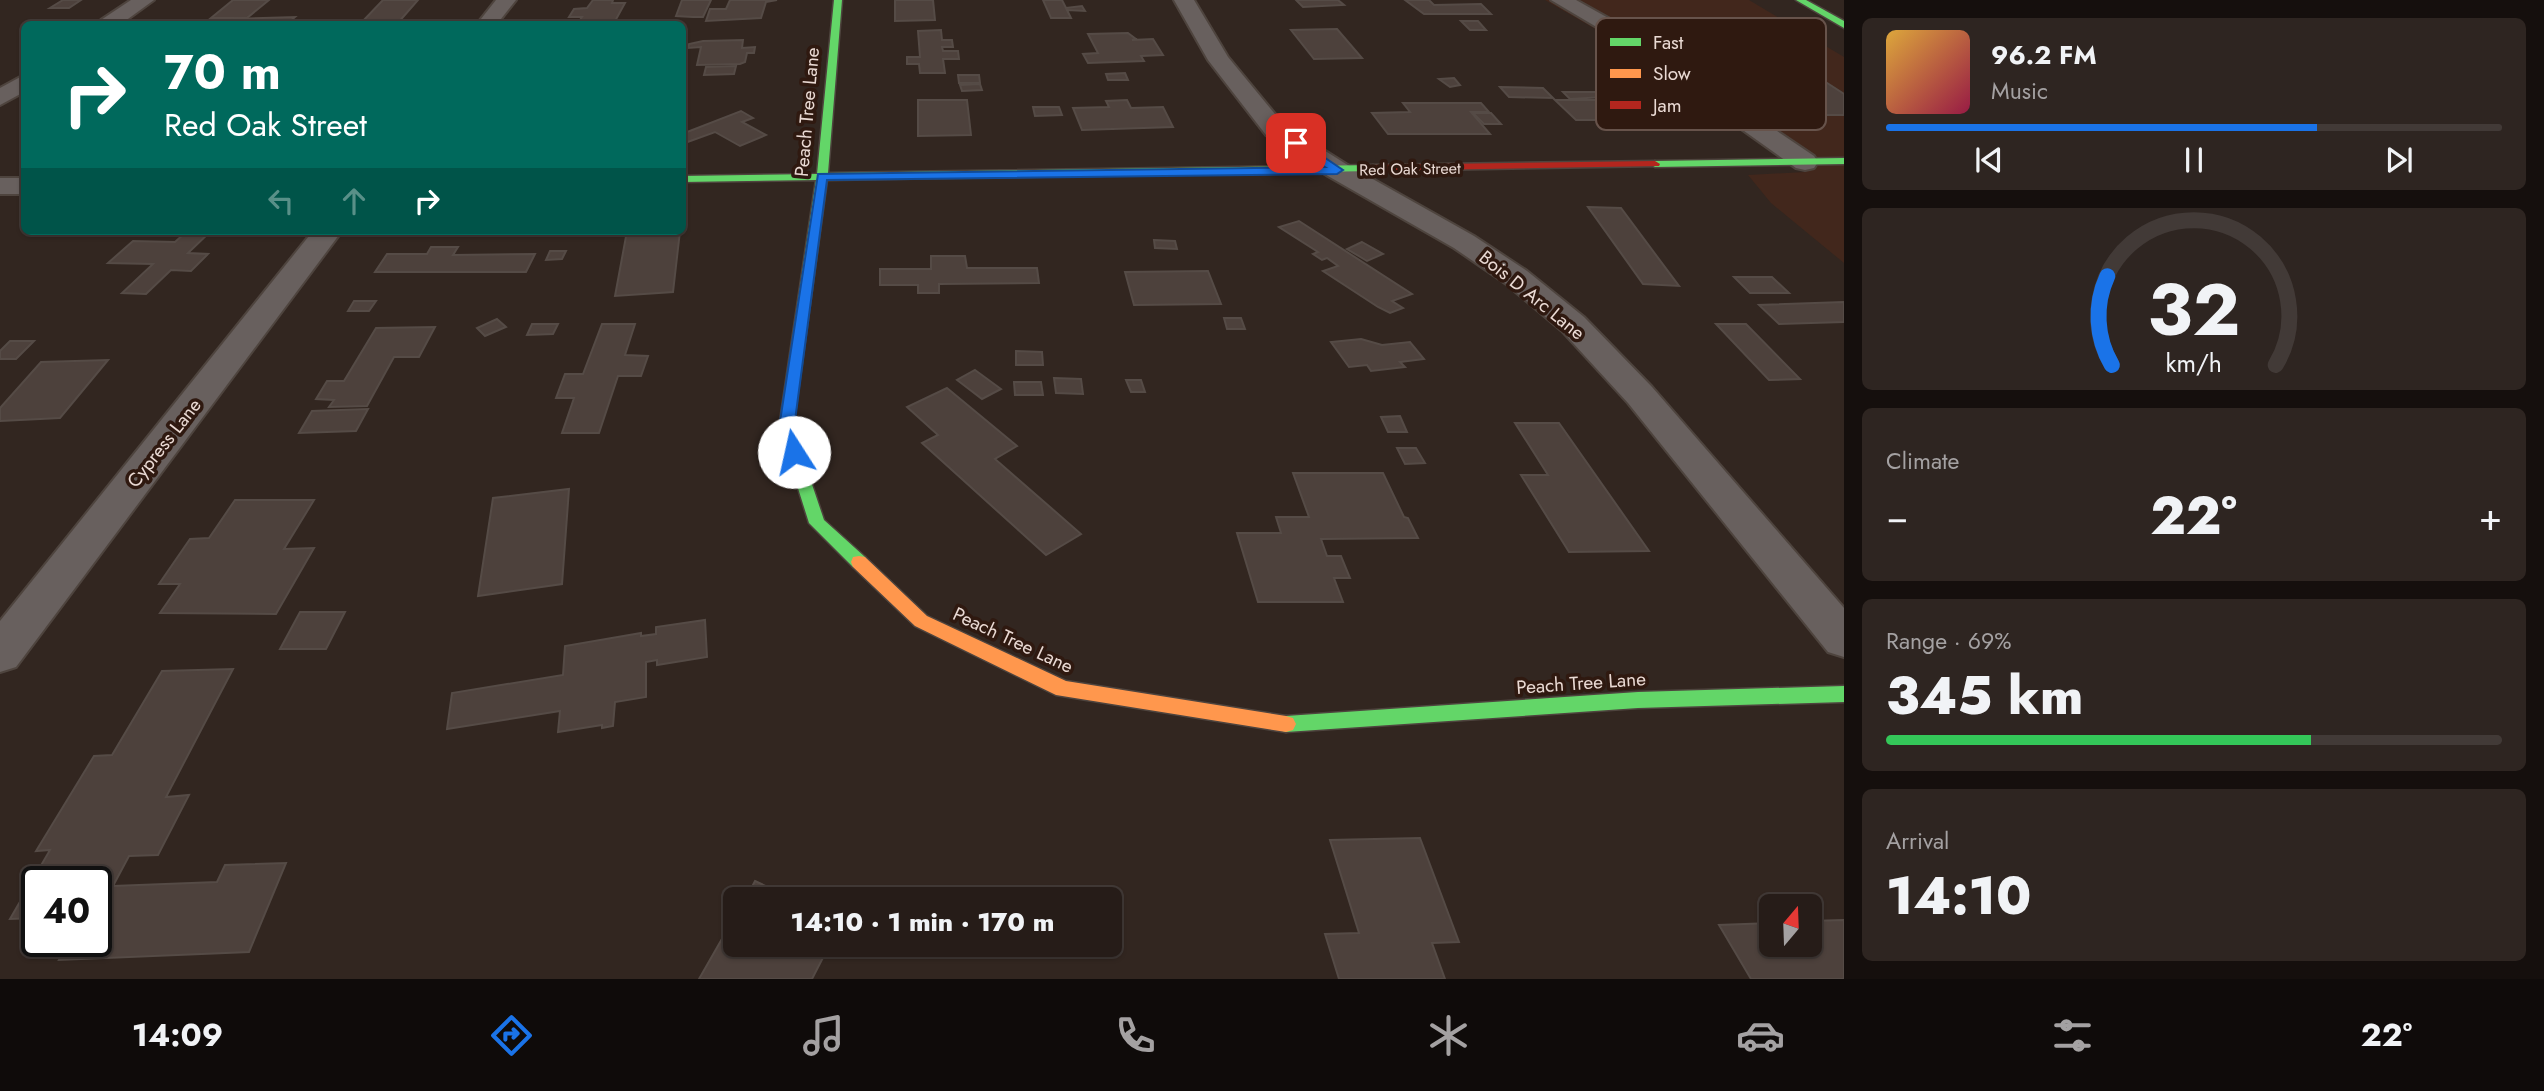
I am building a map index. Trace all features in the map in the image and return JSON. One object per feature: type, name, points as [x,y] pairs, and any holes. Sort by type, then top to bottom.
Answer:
[{"type":"street","points":[[112,21],[144,0]]},
{"type":"street","points":[[489,21],[506,0]]},
{"type":"street","name":"Peach Tree Lane","points":[[838,0],[822,176],[786,428],[817,523],[921,621],[1063,688],[1286,724],[1637,700],[1844,694]]},
{"type":"street","name":"Bois D Arc Lane","points":[[1184,0],[1219,60],[1275,130],[1337,170],[1464,242],[1516,277],[1573,324],[1640,395],[1844,639]]},
{"type":"street","points":[[1561,0],[1596,19]]},
{"type":"street","points":[[1800,0],[1844,25]]},
{"type":"street","points":[[0,98],[21,84]]},
{"type":"street","points":[[1759,130],[1805,162]]},
{"type":"street","name":"Red Oak Street","points":[[686,179],[1844,161]]},
{"type":"street","points":[[0,186],[21,186]]},
{"type":"street","name":"Cypress Lane","points":[[0,654],[325,235]]},
{"type":"shaded area","points":[[1545,0],[1749,0],[1779,18],[1596,18],[1596,29]]},
{"type":"shaded area","points":[[1826,46],[1844,57],[1844,263],[1771,203],[1748,175],[1805,172],[1743,130],[1826,130]]},
{"type":"building","points":[[63,0],[81,0],[69,8],[50,8]]},
{"type":"building","points":[[233,0],[269,0],[247,18],[211,18]]},
{"type":"building","points":[[383,0],[418,0],[400,21],[363,21]]},
{"type":"building","points":[[593,0],[625,3],[615,21],[579,21],[582,17],[569,17],[574,9],[587,8]]},
{"type":"building","points":[[682,0],[711,0],[703,17],[676,16]]},
{"type":"building","points":[[730,0],[777,0],[766,2],[761,18],[706,21],[710,9],[726,9]]},
{"type":"building","points":[[895,0],[933,0],[935,20],[895,21]]},
{"type":"building","points":[[1043,0],[1062,0],[1066,8],[1082,6],[1085,11],[1067,10],[1071,18],[1051,18]]},
{"type":"building","points":[[1296,0],[1338,0],[1344,5],[1303,7]]},
{"type":"building","points":[[1405,0],[1429,0],[1434,5],[1481,4],[1491,14],[1424,14]]},
{"type":"building","points":[[295,17],[290,21],[230,21]]},
{"type":"building","points":[[1461,21],[1478,21],[1486,30],[1470,30]]},
{"type":"building","points":[[1337,29],[1362,58],[1314,59],[1291,30]]},
{"type":"building","points":[[941,30],[942,40],[952,40],[953,47],[942,47],[943,51],[958,51],[959,59],[943,59],[945,73],[920,73],[919,64],[907,64],[907,57],[920,57],[918,31]]},
{"type":"building","points":[[1128,33],[1136,39],[1132,40],[1153,39],[1163,55],[1141,56],[1144,61],[1088,63],[1083,54],[1098,53],[1088,34]]},
{"type":"building","points":[[743,40],[742,48],[755,47],[754,53],[747,53],[745,62],[740,64],[697,65],[701,47],[688,48],[689,44],[703,41]]},
{"type":"building","points":[[736,66],[734,74],[704,75],[706,67]]},
{"type":"building","points":[[1125,73],[1128,80],[1108,80],[1106,74]]},
{"type":"building","points":[[958,75],[979,75],[980,83],[959,83]]},
{"type":"building","points":[[1454,78],[1460,85],[1450,87],[1439,79]]},
{"type":"building","points":[[1826,82],[1844,94],[1844,115],[1826,115]]},
{"type":"building","points":[[980,84],[982,90],[962,91],[960,85]]},
{"type":"building","points":[[1500,87],[1543,88],[1553,98],[1509,97]]},
{"type":"building","points":[[1563,92],[1596,92],[1596,98],[1570,99]]},
{"type":"building","points":[[918,100],[967,100],[971,135],[918,136]]},
{"type":"building","points":[[1127,100],[1131,108],[1163,107],[1173,127],[1082,130],[1073,108],[1109,107],[1106,101]]},
{"type":"building","points":[[1555,100],[1596,100],[1596,120],[1576,120]]},
{"type":"building","points":[[1403,103],[1481,103],[1489,112],[1471,112],[1490,134],[1388,134],[1372,113],[1410,112]]},
{"type":"building","points":[[1033,107],[1059,107],[1062,115],[1035,116]]},
{"type":"building","points":[[741,111],[753,118],[742,122],[766,135],[740,146],[715,132],[686,143],[686,132]]},
{"type":"building","points":[[1473,113],[1491,113],[1501,124],[1484,124]]},
{"type":"building","points":[[1588,207],[1621,208],[1679,286],[1643,284]]},
{"type":"building","points":[[1299,221],[1412,294],[1392,301],[1403,308],[1390,313],[1323,271],[1338,266],[1327,258],[1322,260],[1313,254],[1318,252],[1279,227]]},
{"type":"building","points":[[183,235],[207,235],[188,253],[208,254],[191,271],[171,270],[146,294],[122,293],[153,264],[108,263],[133,241],[175,242]]},
{"type":"building","points":[[626,235],[680,235],[673,292],[615,296]]},
{"type":"building","points":[[1154,240],[1175,241],[1177,249],[1155,248]]},
{"type":"building","points":[[1362,242],[1383,254],[1367,261],[1347,249]]},
{"type":"building","points":[[431,247],[458,247],[453,255],[535,254],[526,272],[375,272],[387,254],[427,254]]},
{"type":"building","points":[[550,251],[566,251],[562,259],[546,260]]},
{"type":"building","points":[[931,256],[965,256],[967,268],[1037,268],[1039,283],[939,284],[939,293],[918,293],[918,285],[880,285],[880,269],[931,269]]},
{"type":"building","points":[[1208,271],[1221,304],[1134,305],[1125,272]]},
{"type":"building","points":[[1734,277],[1772,277],[1789,293],[1750,293]]},
{"type":"building","points":[[354,301],[376,301],[369,311],[348,311]]},
{"type":"building","points":[[1844,302],[1844,322],[1779,324],[1759,305]]},
{"type":"building","points":[[1224,318],[1241,318],[1245,329],[1227,329]]},
{"type":"building","points":[[497,319],[506,327],[485,336],[477,328]]},
{"type":"building","points":[[532,324],[558,324],[553,334],[527,335]]},
{"type":"building","points":[[602,324],[635,324],[625,355],[648,356],[641,376],[618,376],[599,433],[562,433],[574,398],[556,398],[565,374],[583,374]]},
{"type":"building","points":[[1716,324],[1746,324],[1800,379],[1769,380]]},
{"type":"building","points":[[435,327],[419,357],[394,357],[367,406],[329,407],[334,400],[316,399],[327,381],[344,381],[376,328]]},
{"type":"building","points":[[1361,339],[1382,345],[1410,342],[1424,359],[1400,362],[1405,367],[1371,371],[1367,365],[1349,367],[1331,342]]},
{"type":"building","points":[[10,341],[34,341],[16,359],[0,359],[0,351]]},
{"type":"building","points":[[1016,351],[1042,352],[1043,365],[1016,365]]},
{"type":"building","points":[[108,360],[60,418],[0,421],[0,408],[41,362]]},
{"type":"building","points":[[975,370],[1001,389],[982,399],[957,380]]},
{"type":"building","points":[[1054,378],[1081,379],[1083,394],[1056,393]]},
{"type":"building","points":[[1126,380],[1141,380],[1145,392],[1131,392]]},
{"type":"building","points":[[1014,382],[1041,382],[1043,395],[1015,395]]},
{"type":"building","points":[[947,388],[1017,446],[995,459],[1081,534],[1046,555],[922,443],[938,435],[907,407]]},
{"type":"building","points":[[368,409],[356,431],[299,433],[312,411]]},
{"type":"building","points":[[1400,416],[1407,432],[1388,432],[1381,417]]},
{"type":"building","points":[[1515,423],[1559,423],[1649,551],[1569,552],[1521,475],[1548,475]]},
{"type":"building","points":[[1397,448],[1416,448],[1425,463],[1405,464]]},
{"type":"building","points":[[1293,473],[1383,473],[1404,517],[1408,518],[1418,538],[1321,539],[1327,556],[1341,556],[1350,578],[1334,578],[1343,602],[1258,602],[1237,533],[1281,533],[1276,517],[1309,517]]},
{"type":"building","points":[[569,489],[562,584],[478,596],[493,498]]},
{"type":"building","points":[[235,500],[314,500],[284,549],[314,548],[276,614],[160,613],[180,584],[159,584],[190,539],[209,538]]},
{"type":"building","points":[[300,612],[345,612],[326,649],[280,649]]},
{"type":"building","points":[[705,620],[707,657],[657,665],[657,660],[646,662],[646,697],[615,702],[613,726],[602,728],[602,725],[558,732],[560,711],[447,729],[452,693],[563,675],[565,646],[641,633],[641,636],[656,634],[656,627]]},
{"type":"building","points":[[233,669],[166,797],[189,795],[158,855],[129,856],[113,886],[217,882],[225,865],[286,863],[249,952],[59,960],[61,957],[112,957],[112,866],[41,866],[50,850],[36,851],[94,756],[112,755],[162,671]]},
{"type":"building","points":[[1420,838],[1459,942],[1432,943],[1445,979],[1339,979],[1325,934],[1359,933],[1330,840]]},
{"type":"building","points":[[755,881],[768,887],[752,887]]},
{"type":"building","points":[[21,900],[21,919],[10,919]]},
{"type":"building","points":[[1844,920],[1844,979],[1751,979],[1719,925],[1759,923],[1759,957],[1822,957],[1822,921]]},
{"type":"building","points":[[723,937],[723,957],[823,957],[812,979],[699,979]]},
{"type":"traffic: fast","points":[[838,0],[822,176],[786,428],[817,523],[859,562]]},
{"type":"traffic: fast","points":[[1800,0],[1844,25]]},
{"type":"traffic: fast","points":[[1655,164],[1844,161]]},
{"type":"traffic: fast","points":[[686,179],[1373,168]]},
{"type":"traffic: fast","points":[[1286,724],[1638,700],[1844,694]]},
{"type":"traffic: slow","points":[[859,562],[921,621],[1063,689],[1286,724]]},
{"type":"traffic: jam","points":[[1373,168],[1655,164]]},
{"type":"route","points":[[794,452],[786,428],[822,176],[1337,170],[1296,143]]}]
